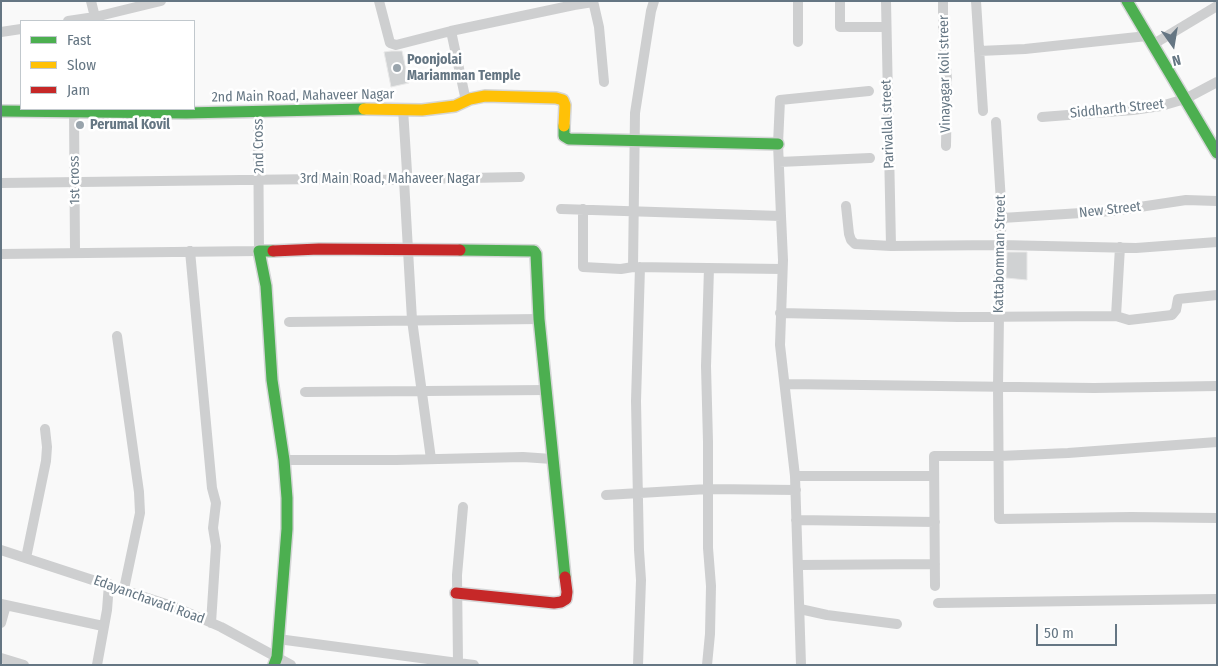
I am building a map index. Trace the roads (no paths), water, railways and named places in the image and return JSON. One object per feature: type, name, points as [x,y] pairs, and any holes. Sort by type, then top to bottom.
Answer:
[{"type":"street","points":[[91,1],[95,17]]},
{"type":"street","points":[[77,20],[161,1]]},
{"type":"street","points":[[380,1],[390,43],[396,45],[451,31],[593,2],[599,27],[604,82]]},
{"type":"street","points":[[638,665],[641,580],[636,401],[637,267],[634,211],[634,140],[635,113],[650,11],[654,1]]},
{"type":"street","points":[[798,1],[798,42]]},
{"type":"street","points":[[840,1],[840,27],[886,26]]},
{"type":"street","name":"Parivallal street","points":[[886,1],[890,246]]},
{"type":"street","name":"Vinayagar Koil streer","points":[[944,1],[943,27],[947,80],[946,146]]},
{"type":"street","points":[[976,1],[983,111]]},
{"type":"street","points":[[1127,1],[1217,153]]},
{"type":"street","points":[[979,51],[1150,41],[1217,6]]},
{"type":"street","points":[[1,32],[20,29]]},
{"type":"street","points":[[451,31],[460,104]]},
{"type":"street","name":"Siddharth Street","points":[[1042,117],[1161,106],[1185,99],[1217,82]]},
{"type":"street","points":[[802,665],[796,490],[786,384],[781,363],[780,313],[782,269],[778,162],[780,100],[869,91]]},
{"type":"street","name":"2nd Main Road, Mahaveer Nagar","points":[[1,111],[74,110],[186,113],[336,109],[422,110],[460,104],[485,96],[556,98],[563,100],[565,105],[564,136],[569,139],[634,140]]},
{"type":"street","points":[[403,109],[407,172],[404,180],[412,320],[431,459]]},
{"type":"street","name":"1st cross","points":[[74,110],[75,252]]},
{"type":"street","name":"2nd Cross","points":[[258,111],[259,251]]},
{"type":"street","name":"Kattabomman Street","points":[[996,122],[1002,218],[998,386],[999,519],[1217,518]]},
{"type":"street","points":[[634,140],[778,144]]},
{"type":"street","points":[[778,162],[870,158]]},
{"type":"street","name":"3rd Main Road, Mahaveer Nagar","points":[[1,183],[404,180],[520,177]]},
{"type":"street","name":"New Street","points":[[1002,218],[1112,211],[1186,200],[1217,201]]},
{"type":"street","points":[[846,206],[851,240],[855,244],[890,246],[1136,248],[1217,242]]},
{"type":"street","points":[[561,209],[781,216]]},
{"type":"street","points":[[583,209],[583,267],[621,269],[637,267],[782,269]]},
{"type":"street","points":[[1116,316],[1120,247]]},
{"type":"street","points":[[1,254],[319,249],[534,251],[536,254],[539,319],[561,551],[567,592],[566,599],[554,603],[456,593]]},
{"type":"street","points":[[190,251],[212,488],[216,503],[213,528],[216,546],[211,623]]},
{"type":"street","points":[[259,251],[266,286],[272,380],[284,460],[287,498],[275,661]]},
{"type":"street","points":[[707,665],[711,586],[708,548],[706,366],[709,268]]},
{"type":"street","points":[[780,313],[999,317],[1116,316],[1129,320],[1172,315],[1176,310],[1178,299],[1217,295]]},
{"type":"street","points":[[289,322],[539,319]]},
{"type":"street","points":[[117,336],[139,492],[140,513],[124,590]]},
{"type":"street","points":[[786,384],[1094,388],[1217,386]]},
{"type":"street","points":[[305,392],[546,390]]},
{"type":"street","points":[[26,558],[46,461],[45,429]]},
{"type":"street","points":[[935,586],[934,456],[1000,456],[1217,442]]},
{"type":"street","points":[[284,460],[523,457],[552,459]]},
{"type":"street","points":[[795,476],[934,476]]},
{"type":"street","points":[[606,495],[708,490],[796,490]]},
{"type":"street","points":[[458,663],[456,593],[463,507]]},
{"type":"street","points":[[796,520],[934,522]]},
{"type":"street","name":"Edayanchavadi Road","points":[[1,550],[175,607],[211,623],[275,661],[291,665]]},
{"type":"street","points":[[799,565],[935,564]]},
{"type":"street","points":[[97,665],[109,584]]},
{"type":"street","points":[[938,603],[1217,600]]},
{"type":"street","points":[[1,623],[4,604],[103,626]]},
{"type":"street","points":[[800,609],[827,615],[898,624]]},
{"type":"street","points":[[278,639],[474,665]]},
{"type":"street","points":[[1,658],[24,665]]},
{"type":"place","name":"Poonjolai Mariamman Temple","points":[[397,68]]},
{"type":"place","name":"Perumal Kovil","points":[[80,125]]}]
